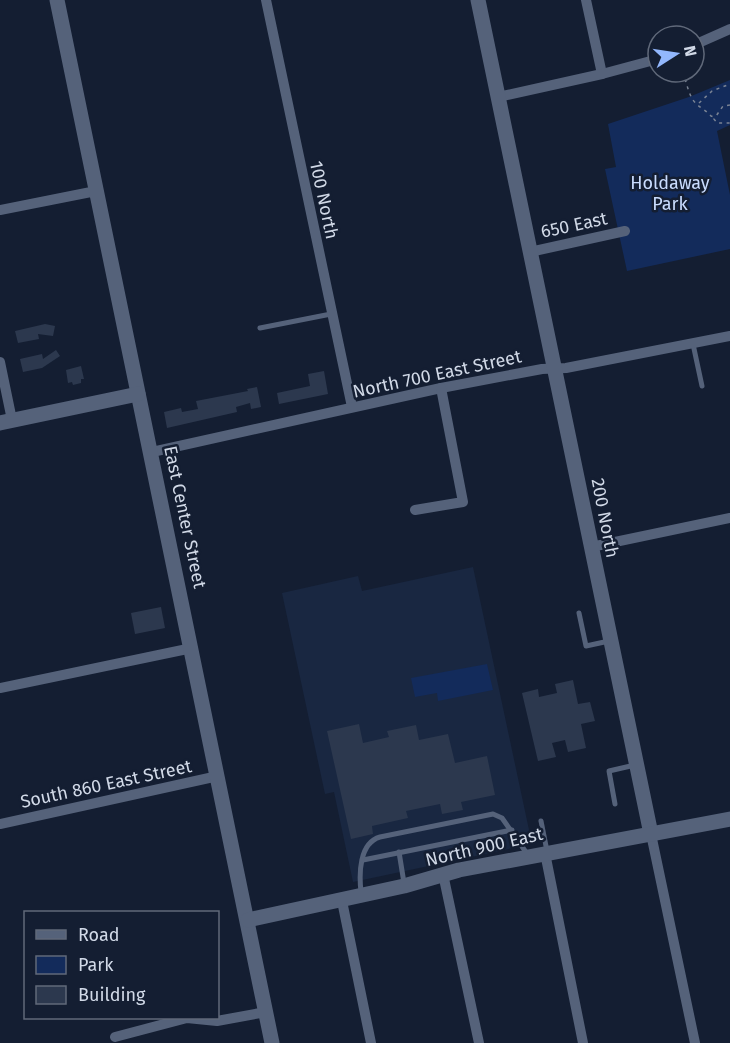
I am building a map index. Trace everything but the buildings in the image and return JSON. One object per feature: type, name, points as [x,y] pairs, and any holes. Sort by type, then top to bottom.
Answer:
[{"type":"street","name":"East Center Street","points":[[57,0],[272,1043]]},
{"type":"street","name":"100 North","points":[[266,0],[352,407]]},
{"type":"street","name":"200 North","points":[[478,0],[695,1043]]},
{"type":"street","points":[[586,0],[602,74]]},
{"type":"street","points":[[706,40],[730,29]]},
{"type":"street","points":[[498,97],[646,62]]},
{"type":"street","points":[[0,210],[96,191]]},
{"type":"street","name":"650 East","points":[[530,252],[625,231]]},
{"type":"street","name":"North 700 East Street","points":[[152,452],[441,388],[566,368],[730,336]]},
{"type":"street","points":[[0,362],[6,421],[138,394]]},
{"type":"street","points":[[416,510],[463,502],[441,388]]},
{"type":"street","points":[[591,547],[730,518]]},
{"type":"street","points":[[0,688],[192,648]]},
{"type":"street","name":"South 860 East Street","points":[[0,824],[218,776]]},
{"type":"street","name":"North 900 East","points":[[248,920],[342,901],[443,874],[528,856],[730,819]]},
{"type":"street","points":[[546,853],[583,1043]]},
{"type":"street","points":[[443,874],[479,1043]]},
{"type":"street","points":[[342,901],[371,1043]]},
{"type":"street","points":[[197,1019],[218,1021],[266,1012]]},
{"type":"street","points":[[115,1037],[183,1019]]},
{"type":"lane","points":[[260,328],[331,314]]},
{"type":"lane","points":[[693,344],[702,386]]},
{"type":"lane","points":[[579,613],[586,646],[610,641]]},
{"type":"lane","points":[[615,804],[609,771],[637,765]]},
{"type":"lane","points":[[361,896],[359,870],[367,847],[376,838],[493,814],[502,818],[512,830],[528,856]]},
{"type":"lane","points":[[541,821],[546,853]]},
{"type":"lane","points":[[363,860],[512,830]]},
{"type":"lane","points":[[399,852],[405,886]]},
{"type":"path","points":[[687,84],[692,98],[714,117],[717,123],[730,123]]},
{"type":"path","points":[[697,104],[705,100],[712,91],[730,84]]},
{"type":"path","points":[[714,117],[725,104],[730,105]]},
{"type":"shaded area","points":[[473,567],[532,844],[353,882],[334,792],[325,794],[282,593],[358,576],[362,591]]},
{"type":"green space","name":"Holdaway Park","points":[[730,80],[730,125],[717,131],[730,195],[730,249],[627,271],[605,169],[616,167],[608,124],[689,97]]},
{"type":"green space","points":[[487,664],[493,690],[438,701],[437,693],[415,697],[411,678]]}]
